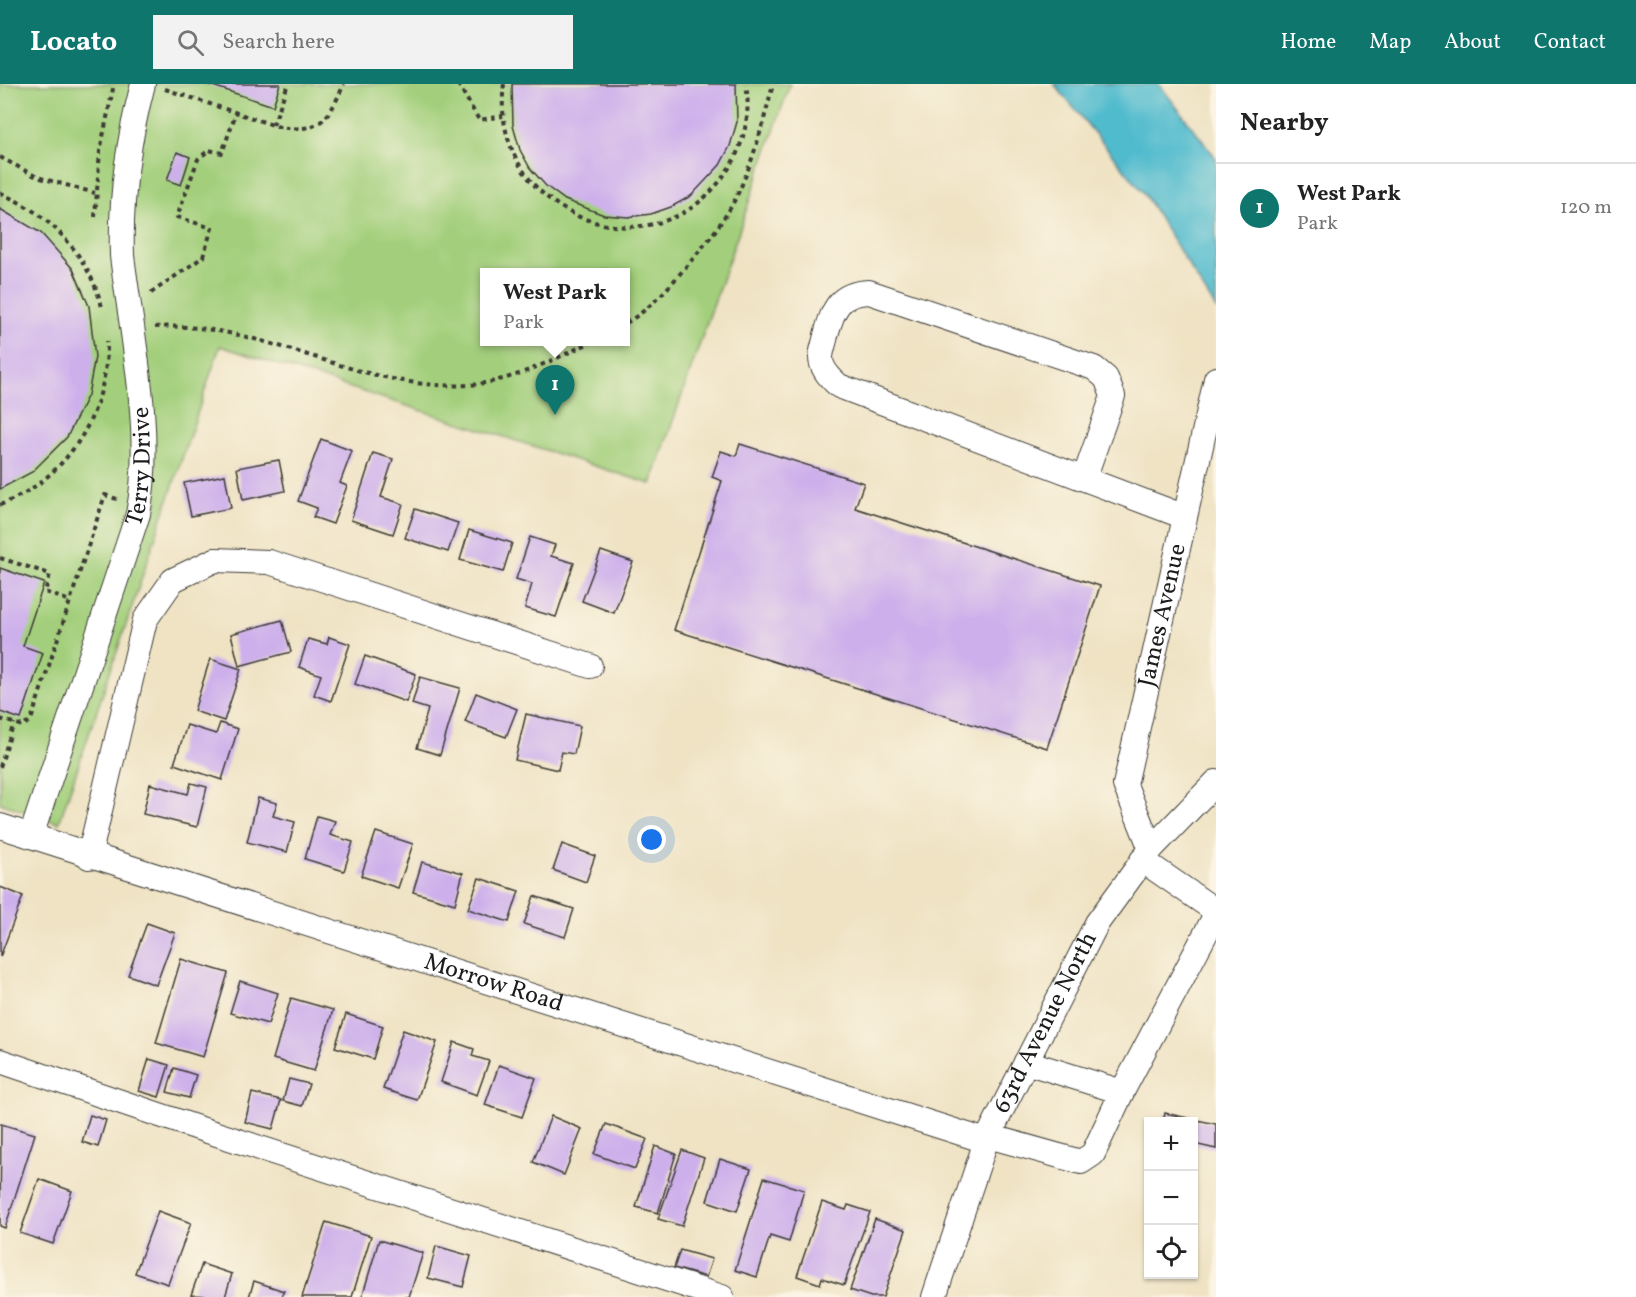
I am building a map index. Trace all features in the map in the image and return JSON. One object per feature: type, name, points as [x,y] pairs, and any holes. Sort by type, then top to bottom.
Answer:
[{"type":"street","name":"Terry Drive","points":[[31,836],[144,490],[145,453],[122,256],[121,203],[132,125],[152,86]]},
{"type":"street","points":[[1084,479],[1113,396],[1106,378],[1094,368],[869,292],[856,292],[832,311],[820,360],[828,375],[839,386],[1084,479],[1185,517]]},
{"type":"street","name":"James Avenue","points":[[1147,854],[1125,785],[1216,379]]},
{"type":"street","points":[[89,857],[145,620],[173,580],[215,560],[269,562],[590,666]]},
{"type":"street","name":"63rd Avenue North","points":[[934,1297],[987,1138],[1097,923],[1147,854],[1216,782]]},
{"type":"street","name":"Morrow Road","points":[[0,826],[89,857],[987,1138],[1081,1162],[1093,1154],[1122,1092],[1216,912]]},
{"type":"street","points":[[1147,854],[1216,912]]},
{"type":"street","points":[[0,1060],[209,1131],[722,1297]]},
{"type":"street","points":[[1026,1062],[1122,1092]]},
{"type":"path","points":[[96,222],[95,193],[104,122],[114,84]]},
{"type":"path","points":[[273,125],[288,84]]},
{"type":"path","points":[[152,86],[273,125],[295,129],[316,126],[328,117],[344,84]]},
{"type":"path","points":[[458,84],[479,120],[503,116]]},
{"type":"path","points":[[504,84],[503,116],[513,154],[529,180],[542,194],[565,211],[586,220],[608,225],[640,226],[683,212],[710,192],[723,177],[736,155],[745,129],[746,84]]},
{"type":"path","points":[[630,320],[650,308],[668,291],[705,245],[732,205],[763,123],[773,84]]},
{"type":"path","points":[[129,309],[203,257],[212,228],[177,217],[198,159],[208,150],[222,153],[236,113]]},
{"type":"path","points":[[0,157],[36,177],[95,193]]},
{"type":"path","points":[[0,194],[32,209],[66,239],[89,272],[103,312]]},
{"type":"path","points":[[152,327],[223,331],[365,374],[437,385],[468,386],[510,377],[583,346]]},
{"type":"path","points":[[0,505],[28,492],[46,478],[81,438],[95,412],[103,389],[107,335]]},
{"type":"path","points":[[0,718],[23,726],[32,720],[105,495],[123,501]]},
{"type":"path","points":[[0,558],[50,574],[45,592],[70,601]]},
{"type":"path","points":[[0,767],[14,723]]},
{"type":"green space","points":[[0,84],[790,84],[651,484],[220,346],[59,823],[0,803]]},
{"type":"water","points":[[1054,84],[1159,84],[1216,158],[1216,309],[1143,192]]},
{"type":"building","points":[[207,84],[280,84],[273,106]]},
{"type":"building","points":[[512,84],[736,84],[737,122],[730,146],[720,165],[691,196],[671,207],[651,214],[628,217],[604,215],[565,200],[546,186],[530,168],[520,150],[513,126]]},
{"type":"building","points":[[177,152],[190,157],[181,185],[167,180]]},
{"type":"building","points":[[0,209],[41,233],[73,269],[89,306],[95,357],[88,395],[67,437],[32,472],[0,489]]},
{"type":"building","points":[[321,439],[352,451],[340,483],[347,486],[333,524],[313,517],[317,508],[298,501]]},
{"type":"building","points":[[740,444],[864,483],[855,508],[1100,586],[1047,748],[674,630],[722,481],[712,477],[721,451],[736,456]]},
{"type":"building","points":[[373,453],[393,459],[381,497],[403,504],[393,534],[351,520]]},
{"type":"building","points":[[279,460],[285,491],[243,500],[237,468]]},
{"type":"building","points":[[225,475],[231,508],[191,516],[184,483]]},
{"type":"building","points":[[415,509],[458,523],[448,552],[405,538]]},
{"type":"building","points":[[469,530],[512,543],[503,572],[460,560]]},
{"type":"building","points":[[530,537],[555,545],[551,556],[574,563],[556,617],[525,608],[532,584],[516,579]]},
{"type":"building","points":[[601,551],[633,562],[614,613],[582,601]]},
{"type":"building","points":[[0,568],[44,583],[23,646],[43,653],[21,719],[0,712]]},
{"type":"building","points":[[282,620],[291,652],[239,666],[231,634]]},
{"type":"building","points":[[329,637],[350,644],[331,701],[314,695],[321,675],[299,667],[308,639],[327,644]]},
{"type":"building","points":[[365,656],[416,674],[406,702],[355,684]]},
{"type":"building","points":[[210,659],[241,669],[224,721],[194,711]]},
{"type":"building","points":[[420,677],[460,688],[440,755],[417,748],[428,709],[412,704]]},
{"type":"building","points":[[476,693],[517,709],[506,737],[465,722]]},
{"type":"building","points":[[526,714],[580,726],[574,754],[562,752],[558,770],[515,760]]},
{"type":"building","points":[[220,723],[238,729],[222,780],[174,764],[187,725],[216,734]]},
{"type":"building","points":[[191,783],[207,787],[197,827],[143,814],[150,784],[188,794]]},
{"type":"building","points":[[258,798],[277,803],[273,816],[295,822],[287,852],[247,842]]},
{"type":"building","points":[[317,816],[335,821],[330,835],[353,842],[344,871],[305,859]]},
{"type":"building","points":[[376,832],[413,844],[398,888],[361,876]]},
{"type":"building","points":[[562,844],[595,856],[586,882],[553,870]]},
{"type":"building","points":[[422,862],[463,873],[455,904],[413,892]]},
{"type":"building","points":[[479,878],[519,891],[509,922],[468,909]]},
{"type":"building","points":[[0,887],[23,896],[0,957]]},
{"type":"building","points":[[534,896],[574,909],[565,937],[524,924]]},
{"type":"building","points":[[147,923],[175,933],[156,985],[128,975]]},
{"type":"building","points":[[181,959],[228,973],[203,1057],[156,1043]]},
{"type":"building","points":[[240,981],[278,993],[268,1024],[230,1013]]},
{"type":"building","points":[[291,998],[333,1010],[314,1071],[273,1059]]},
{"type":"building","points":[[346,1014],[383,1026],[373,1059],[335,1047]]},
{"type":"building","points":[[403,1030],[437,1042],[417,1100],[383,1089]]},
{"type":"building","points":[[454,1042],[474,1049],[472,1056],[489,1061],[477,1095],[441,1082]]},
{"type":"building","points":[[149,1059],[169,1065],[159,1097],[139,1091]]},
{"type":"building","points":[[499,1065],[536,1078],[522,1117],[485,1105]]},
{"type":"building","points":[[174,1068],[196,1075],[189,1098],[167,1092]]},
{"type":"building","points":[[289,1079],[309,1084],[302,1106],[283,1101]]},
{"type":"building","points":[[252,1093],[281,1100],[273,1129],[245,1122]]},
{"type":"building","points":[[1165,1113],[1184,1117],[1164,1117]]},
{"type":"building","points":[[90,1115],[106,1120],[98,1147],[82,1142]]},
{"type":"building","points":[[551,1116],[582,1129],[564,1175],[533,1162]]},
{"type":"building","points":[[1198,1120],[1216,1124],[1216,1149],[1198,1145]]},
{"type":"building","points":[[1,1124],[35,1134],[5,1228],[0,1226]]},
{"type":"building","points":[[606,1124],[647,1139],[635,1169],[594,1154]]},
{"type":"building","points":[[655,1146],[676,1154],[658,1213],[636,1207]]},
{"type":"building","points":[[682,1150],[704,1158],[682,1226],[658,1219]]},
{"type":"building","points":[[720,1159],[751,1169],[737,1211],[707,1201]]},
{"type":"building","points":[[764,1178],[804,1190],[789,1242],[770,1236],[757,1277],[735,1270]]},
{"type":"building","points":[[39,1179],[72,1191],[53,1244],[20,1233]]},
{"type":"building","points":[[822,1202],[846,1210],[848,1205],[870,1212],[844,1285],[822,1278],[820,1284],[797,1276]]},
{"type":"building","points":[[158,1211],[191,1223],[168,1284],[135,1273]]},
{"type":"building","points":[[875,1219],[906,1230],[883,1297],[871,1297],[850,1290]]},
{"type":"building","points":[[326,1222],[371,1236],[352,1297],[302,1297]]},
{"type":"building","points":[[379,1240],[423,1253],[409,1297],[362,1297]]},
{"type":"building","points":[[436,1246],[471,1256],[463,1287],[428,1278]]},
{"type":"building","points":[[680,1250],[712,1259],[706,1277],[674,1268]]},
{"type":"building","points":[[202,1264],[232,1274],[225,1297],[191,1295]]},
{"type":"building","points":[[254,1281],[284,1291],[282,1297],[249,1297]]},
{"type":"place","name":"West Park","points":[[555,415]]}]
